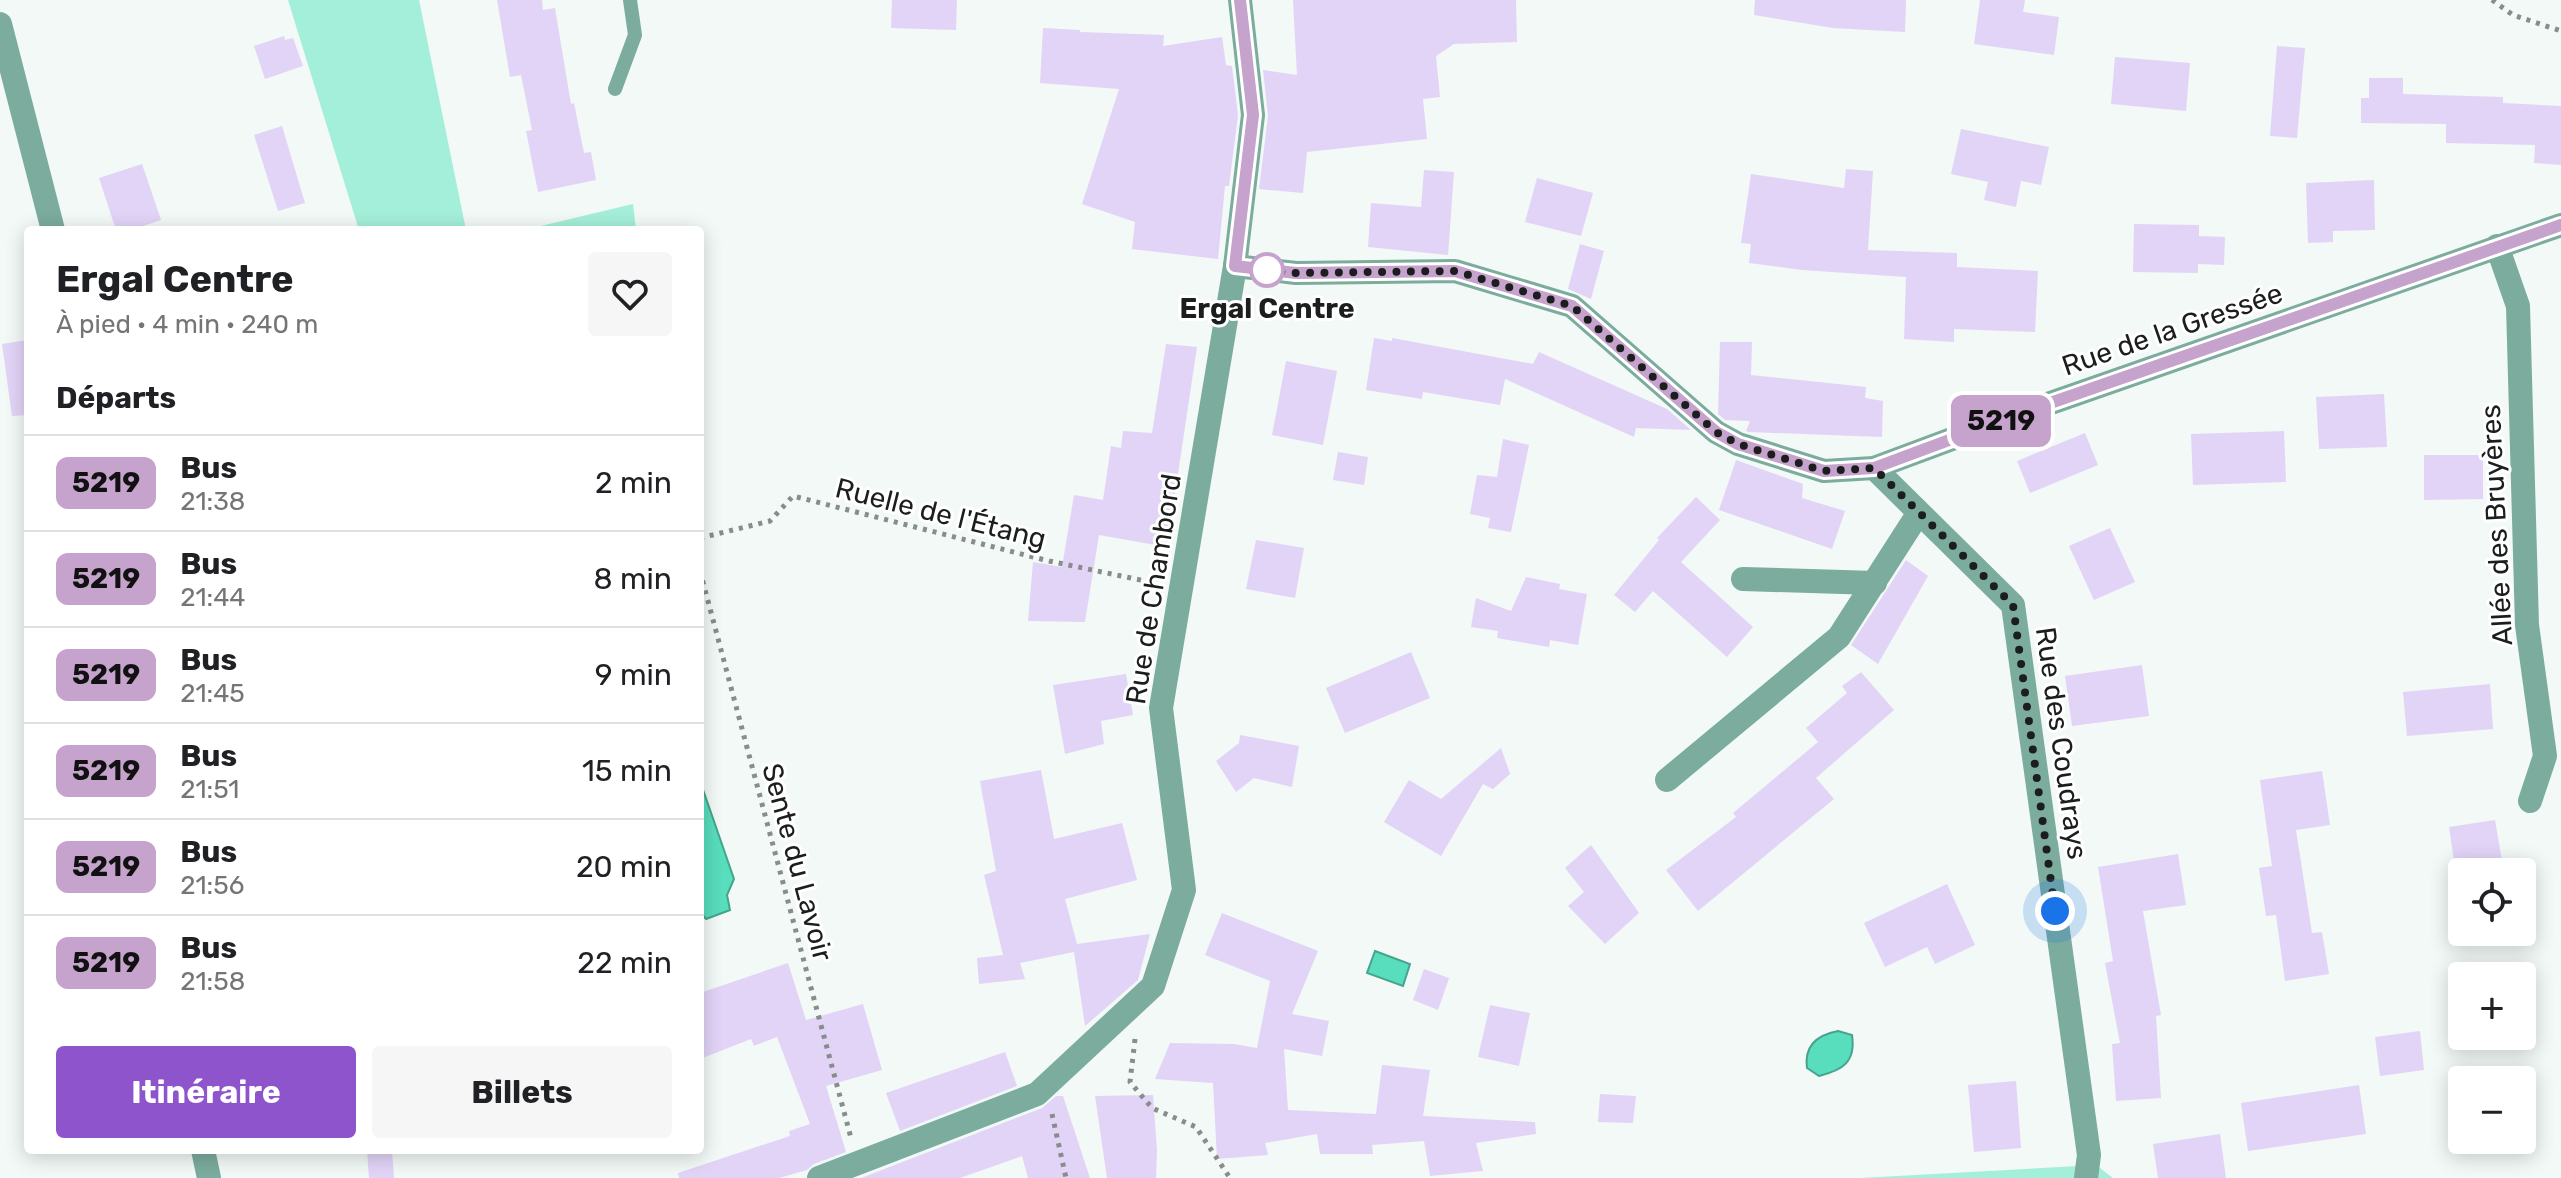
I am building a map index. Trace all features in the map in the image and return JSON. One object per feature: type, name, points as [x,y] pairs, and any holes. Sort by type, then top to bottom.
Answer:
[{"type":"street","name":"Rue de Chambord","points":[[819,1178],[1037,1094],[1153,986],[1184,890],[1161,708],[1235,266],[1253,115],[1240,0]]},
{"type":"street","points":[[0,24],[52,226]]},
{"type":"street","name":"Rue de la Gressée","points":[[1235,266],[1296,273],[1455,271],[1572,306],[1716,432],[1738,444],[1824,471],[1874,468],[2561,225]]},
{"type":"street","name":"Allée des Bruyères","points":[[2497,246],[2518,306],[2527,625],[2545,756],[2530,801]]},
{"type":"street","name":"Rue des Coudrays","points":[[1874,468],[2013,605],[2089,1155],[2086,1178]]},
{"type":"street","points":[[1667,780],[1839,637],[1918,514]]},
{"type":"street","points":[[1743,579],[1875,583]]},
{"type":"street","points":[[204,1154],[209,1178]]},
{"type":"lane","points":[[615,89],[635,35],[630,0]]},
{"type":"path","points":[[2492,0],[2513,15],[2561,31]]},
{"type":"path","name":"Ruelle de l'Étang","points":[[704,537],[770,521],[793,496],[1049,561],[1183,589]]},
{"type":"path","name":"Sente du Lavoir","points":[[704,586],[857,1163]]},
{"type":"path","points":[[1136,1037],[1130,1082],[1152,1108],[1196,1127],[1230,1178]]},
{"type":"path","points":[[1056,1102],[1052,1114],[1066,1178]]},
{"type":"shaded area","points":[[288,0],[419,0],[465,226],[358,226]]},
{"type":"shaded area","points":[[633,204],[636,226],[541,226]]},
{"type":"shaded area","points":[[704,793],[734,879],[727,895],[730,910],[706,919]]},
{"type":"shaded area","points":[[1375,951],[1410,964],[1403,986],[1367,973]]},
{"type":"shaded area","points":[[1838,1031],[1852,1035],[1850,1058],[1841,1068],[1819,1076],[1807,1068],[1810,1048],[1824,1035]]},
{"type":"shaded area","points":[[2096,1165],[2113,1178],[1861,1178]]},
{"type":"building","points":[[497,0],[542,0],[543,10],[555,8],[571,104],[574,103],[584,153],[591,152],[596,180],[538,192],[526,131],[532,130],[521,75],[510,77]]},
{"type":"building","points":[[892,0],[957,0],[956,30],[891,28]]},
{"type":"building","points":[[1293,0],[1516,0],[1517,42],[1454,44],[1436,56],[1440,97],[1423,99],[1427,139],[1307,152],[1303,193],[1259,189],[1268,116],[1263,70],[1297,75]]},
{"type":"building","points":[[1755,0],[1906,0],[1905,32],[1833,28],[1754,15]]},
{"type":"building","points":[[1980,0],[2025,0],[2023,12],[2059,17],[2054,55],[1974,44]]},
{"type":"building","points":[[1043,28],[1164,35],[1163,46],[1222,37],[1226,65],[1232,66],[1238,115],[1229,186],[1225,186],[1218,259],[1132,249],[1135,222],[1082,204],[1119,89],[1040,83]]},
{"type":"building","points":[[284,36],[285,40],[293,38],[303,66],[265,79],[254,46]]},
{"type":"building","points":[[2277,46],[2305,48],[2297,138],[2270,136]]},
{"type":"building","points":[[2115,57],[2190,63],[2186,111],[2111,104]]},
{"type":"building","points":[[2369,78],[2403,78],[2403,94],[2503,97],[2503,103],[2561,106],[2561,165],[2534,163],[2535,145],[2446,143],[2446,124],[2361,123],[2361,98],[2369,98]]},
{"type":"building","points":[[282,126],[305,203],[278,211],[254,135]]},
{"type":"building","points":[[1961,129],[2049,147],[2041,185],[2021,181],[2016,207],[1984,200],[1988,182],[1951,174]]},
{"type":"building","points":[[142,164],[161,220],[143,226],[115,226],[99,178]]},
{"type":"building","points":[[1846,169],[1873,171],[1868,250],[1957,253],[1957,267],[2038,271],[2035,332],[1954,329],[1954,342],[1904,339],[1906,277],[1749,263],[1751,244],[1741,243],[1751,174],[1844,188]]},
{"type":"building","points":[[1424,170],[1454,172],[1448,255],[1368,247],[1371,203],[1421,207]]},
{"type":"building","points":[[1537,178],[1593,193],[1581,236],[1525,222]]},
{"type":"building","points":[[2374,180],[2375,230],[2333,231],[2333,242],[2308,243],[2306,183]]},
{"type":"building","points":[[2134,224],[2199,225],[2199,236],[2225,237],[2224,265],[2198,264],[2198,273],[2133,272]]},
{"type":"building","points":[[1580,244],[1604,251],[1591,299],[1568,289]]},
{"type":"building","points":[[1374,338],[1392,341],[1392,338],[1533,364],[1539,352],[1667,409],[1691,430],[1636,428],[1634,437],[1505,379],[1500,405],[1423,392],[1422,399],[1366,390]]},
{"type":"building","points":[[24,341],[24,415],[12,416],[2,344]]},
{"type":"building","points":[[1720,342],[1752,342],[1751,375],[1866,387],[1865,398],[1883,401],[1882,437],[1749,432],[1746,431],[1750,421],[1725,420],[1718,414]]},
{"type":"building","points":[[1166,344],[1197,347],[1167,547],[1099,535],[1085,622],[1028,621],[1033,562],[1062,567],[1074,495],[1103,500],[1111,446],[1121,448],[1123,431],[1152,433]]},
{"type":"building","points":[[1286,361],[1337,371],[1323,445],[1272,435]]},
{"type":"building","points":[[2384,394],[2387,447],[2319,449],[2316,397]]},
{"type":"building","points":[[2284,431],[2286,482],[2193,485],[2191,434]]},
{"type":"building","points":[[2085,433],[2098,465],[2030,493],[2017,461]]},
{"type":"building","points":[[1503,439],[1529,445],[1511,532],[1488,528],[1490,518],[1470,514],[1477,475],[1497,477]]},
{"type":"building","points":[[1338,452],[1368,457],[1364,485],[1333,480]]},
{"type":"building","points":[[2424,455],[2483,455],[2483,499],[2424,500]]},
{"type":"building","points":[[1736,460],[1803,484],[1802,498],[1845,511],[1832,549],[1719,510]]},
{"type":"building","points":[[1696,497],[1720,520],[1681,562],[1753,627],[1727,657],[1653,591],[1635,612],[1614,595],[1659,540],[1657,538]]},
{"type":"building","points":[[2110,528],[2135,582],[2094,600],[2069,546]]},
{"type":"building","points":[[1256,540],[1304,548],[1295,598],[1246,589]]},
{"type":"building","points":[[1906,560],[1928,576],[1878,664],[1851,645]]},
{"type":"building","points":[[1526,577],[1560,584],[1559,589],[1587,594],[1578,645],[1550,640],[1549,647],[1497,638],[1498,631],[1471,627],[1476,598],[1511,611]]},
{"type":"building","points":[[1411,652],[1430,698],[1345,733],[1326,688]]},
{"type":"building","points":[[2142,665],[2149,716],[2072,726],[2065,676]]},
{"type":"building","points":[[1861,672],[1894,710],[1816,778],[1834,799],[1698,911],[1666,870],[1736,817],[1733,813],[1818,742],[1806,728],[1847,693],[1842,686]]},
{"type":"building","points":[[1126,674],[1133,715],[1101,721],[1104,744],[1065,754],[1053,685]]},
{"type":"building","points":[[2490,684],[2493,729],[2407,736],[2403,692]]},
{"type":"building","points":[[1240,735],[1299,746],[1292,787],[1254,778],[1236,792],[1216,761],[1239,743]]},
{"type":"building","points":[[1501,748],[1510,774],[1493,789],[1483,784],[1441,856],[1384,822],[1409,780],[1441,799]]},
{"type":"building","points":[[1041,770],[1054,839],[1122,823],[1137,880],[1065,899],[1077,944],[1150,934],[1138,980],[1085,1026],[1074,952],[1020,963],[1025,979],[979,984],[977,958],[1003,955],[984,875],[996,871],[980,781]]},
{"type":"building","points":[[2322,771],[2330,825],[2296,830],[2312,933],[2322,932],[2329,974],[2285,981],[2276,915],[2266,916],[2259,868],[2272,866],[2260,780]]},
{"type":"building","points":[[2495,820],[2501,858],[2454,858],[2449,827]]},
{"type":"building","points":[[1591,845],[1639,913],[1605,944],[1568,906],[1584,892],[1565,868]]},
{"type":"building","points":[[2178,854],[2186,905],[2143,911],[2161,1015],[2156,1016],[2161,1098],[2116,1101],[2112,1044],[2120,1043],[2105,963],[2113,961],[2098,867]]},
{"type":"building","points":[[1947,884],[1975,945],[1935,964],[1927,947],[1885,967],[1864,923]]},
{"type":"building","points":[[1222,913],[1318,951],[1292,1014],[1329,1021],[1322,1056],[1284,1049],[1288,1110],[1376,1114],[1382,1065],[1430,1070],[1423,1116],[1535,1122],[1536,1134],[1476,1143],[1483,1171],[1430,1176],[1424,1141],[1372,1145],[1373,1154],[1320,1154],[1317,1134],[1265,1143],[1268,1155],[1217,1159],[1213,1083],[1155,1079],[1170,1043],[1234,1044],[1257,1048],[1270,981],[1205,955]]},
{"type":"building","points":[[788,963],[806,1020],[863,1004],[882,1070],[826,1086],[846,1152],[814,1164],[807,1170],[779,1178],[679,1178],[678,1173],[790,1136],[789,1131],[810,1124],[777,1037],[754,1046],[751,1039],[704,1057],[704,992]]},
{"type":"building","points":[[1424,969],[1449,978],[1438,1010],[1413,1000]]},
{"type":"building","points":[[1490,1005],[1530,1013],[1519,1066],[1478,1057]]},
{"type":"building","points":[[2420,1031],[2424,1070],[2380,1076],[2375,1037]]},
{"type":"building","points":[[1005,1052],[1017,1086],[900,1131],[886,1093]]},
{"type":"building","points":[[2016,1081],[2021,1148],[1974,1152],[1968,1085]]},
{"type":"building","points":[[2359,1085],[2366,1134],[2248,1151],[2241,1103]]},
{"type":"building","points":[[1600,1094],[1636,1096],[1633,1123],[1598,1122]]},
{"type":"building","points":[[1153,1095],[1156,1178],[1107,1178],[1095,1096]]},
{"type":"building","points":[[1056,1096],[1063,1096],[1090,1178],[1028,1178],[1022,1156],[960,1178],[861,1178],[1042,1108]]},
{"type":"building","points":[[2220,1134],[2226,1178],[2158,1178],[2153,1144]]},
{"type":"building","points":[[367,1154],[392,1154],[394,1178],[369,1178]]},
{"type":"bus line","name":"5219","points":[[1240,0],[1253,115],[1235,266],[1296,273],[1455,271],[1572,306],[1716,432],[1738,444],[1824,471],[1874,468],[2019,414],[2561,225]]},
{"type":"place","name":"Ergal Centre","points":[[1267,270]]},
{"type":"route","points":[[1267,270],[1296,273],[1455,271],[1572,306],[1716,432],[1738,444],[1824,471],[1874,468],[2013,605],[2055,911]]}]
